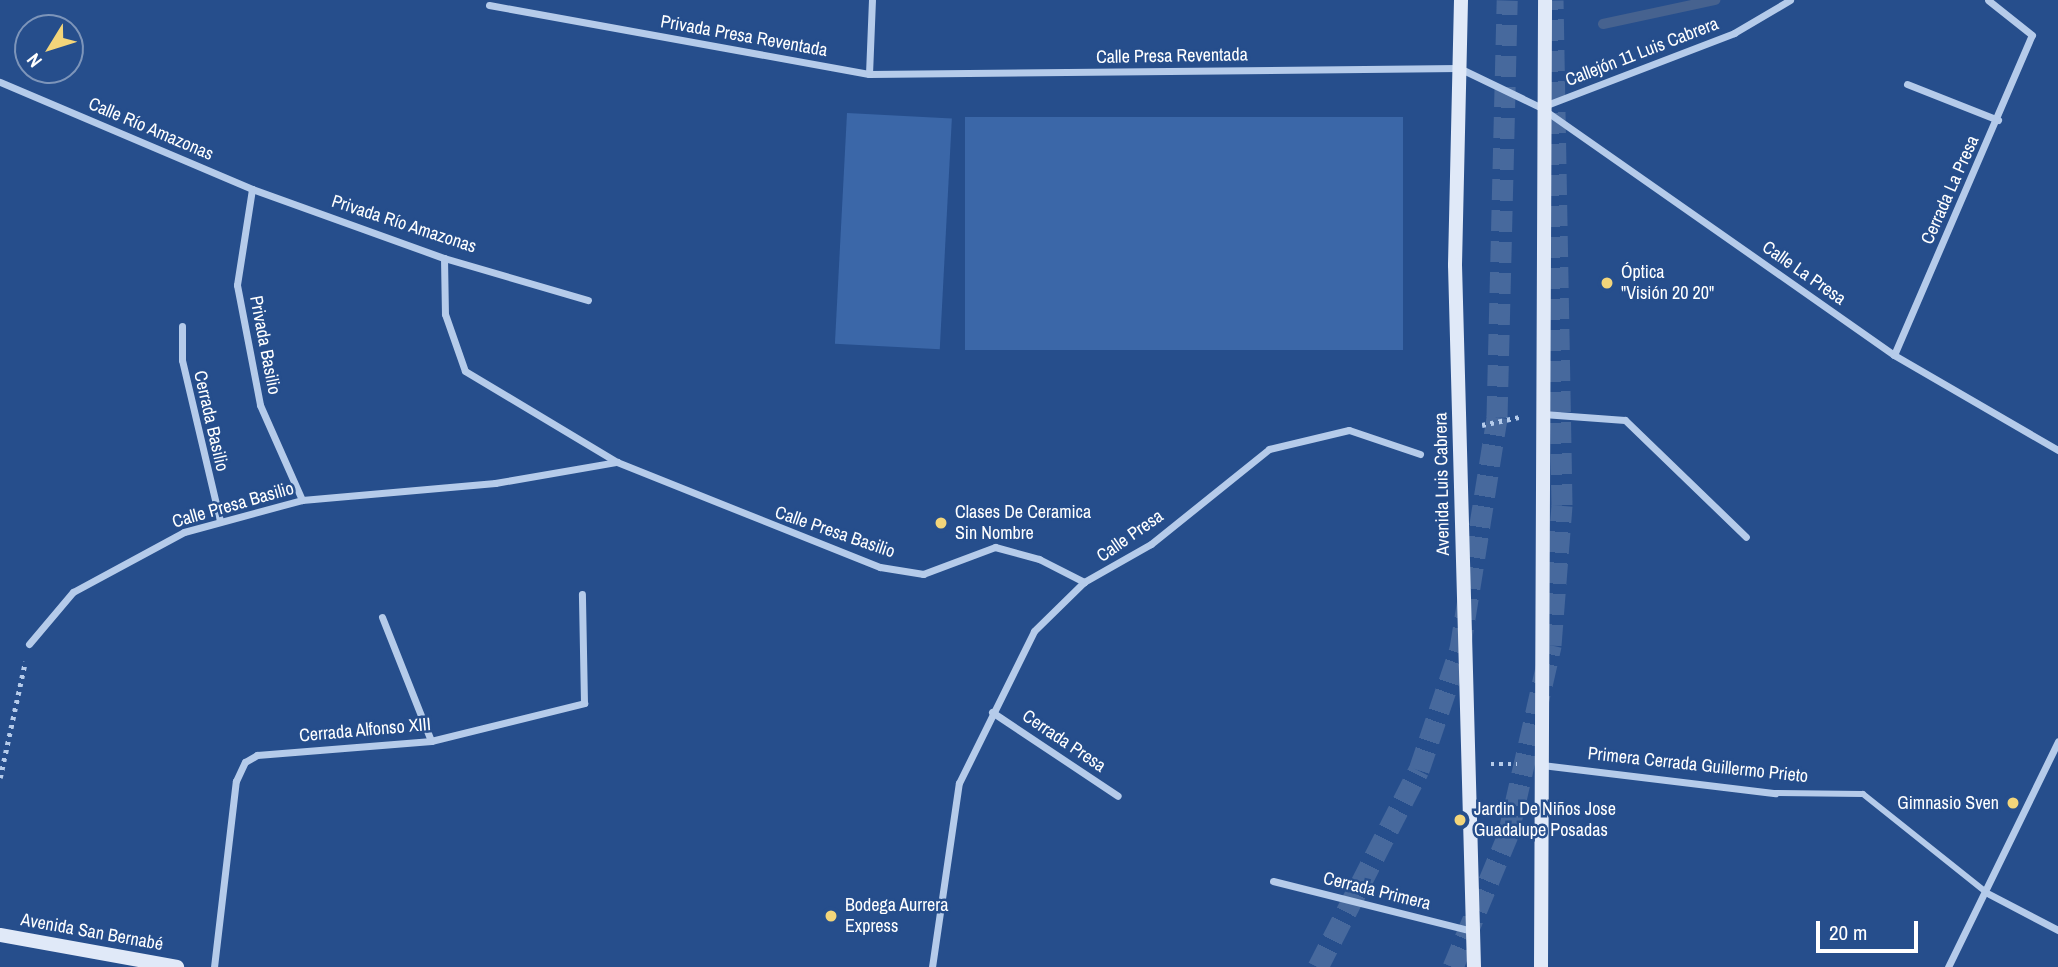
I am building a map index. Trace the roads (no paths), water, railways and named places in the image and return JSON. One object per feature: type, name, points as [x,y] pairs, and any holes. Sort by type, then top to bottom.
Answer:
[{"type":"main road","name":"Avenida Luis Cabrera","points":[[1461,0],[1455,265],[1466,764],[1474,967]]},
{"type":"main road","points":[[1541,967],[1538,764],[1540,107],[1545,0]]},
{"type":"main road","name":"Avenida San Bernabé","points":[[0,935],[177,967]]},
{"type":"street","points":[[869,74],[872,0]]},
{"type":"street","name":"Callejón 11 Luis Cabrera","points":[[1540,107],[1734,33],[1790,0]]},
{"type":"street","name":"Cerrada La Presa","points":[[1894,355],[1998,120],[2032,35],[1988,0]]},
{"type":"street","name":"Privada Presa Reventada","points":[[489,5],[869,74]]},
{"type":"street","name":"Calle Presa Reventada","points":[[869,74],[1460,68],[1540,107]]},
{"type":"street","name":"Calle Río Amazonas","points":[[0,82],[252,188]]},
{"type":"street","points":[[1907,84],[1998,120]]},
{"type":"street","name":"Calle La Presa","points":[[1540,107],[1894,355],[2058,450]]},
{"type":"street","name":"Privada Río Amazonas","points":[[252,188],[444,258],[588,300]]},
{"type":"street","name":"Privada Basilio","points":[[252,188],[237,285],[260,405],[302,500]]},
{"type":"street","name":"Calle Presa Basilio","points":[[444,258],[446,314],[465,371],[617,462],[880,567],[923,574],[995,547],[1038,559],[1084,582]]},
{"type":"street","name":"Cerrada Basilio","points":[[182,326],[184,374],[220,521]]},
{"type":"street","points":[[1539,414],[1625,420],[1746,537]]},
{"type":"street","name":"Calle Presa","points":[[932,967],[959,783],[1034,631],[1084,582],[1114,571],[1269,449],[1290,440],[1349,430],[1420,454]]},
{"type":"street","name":"Calle Presa Basilio","points":[[29,644],[73,592],[184,532],[302,500],[495,483],[617,462]]},
{"type":"street","name":"Cerrada Alfonso XIII","points":[[214,967],[236,781],[245,762],[257,755],[431,741],[584,704],[582,594]]},
{"type":"street","points":[[382,617],[431,741]]},
{"type":"street","name":"Cerrada Presa","points":[[992,712],[1118,796]]},
{"type":"street","points":[[1948,967],[1989,894],[2058,741]]},
{"type":"street","name":"Primera Cerrada Guillermo Prieto","points":[[1538,764],[1775,793],[1863,794],[1989,894]]},
{"type":"street","name":"Cerrada Primera","points":[[1273,881],[1472,932]]},
{"type":"street","points":[[1989,894],[2058,930]]},
{"type":"waterway","points":[[1603,24],[1715,0]]},
{"type":"tunnel","points":[[1318,967],[1419,770],[1460,649],[1497,417],[1507,0]]},
{"type":"tunnel","points":[[1453,967],[1508,835],[1551,645],[1562,505],[1553,0]]},
{"type":"place","name":"Óptica \"Visión 20 20\"","points":[[1607,283]]},
{"type":"place","name":"Clases De Ceramica Sin Nombre","points":[[941,523]]},
{"type":"place","name":"Gimnasio Sven","points":[[2013,803]]},
{"type":"place","name":"Jardin De Niños Jose Guadalupe Posadas","points":[[1460,820]]},
{"type":"place","name":"Bodega Aurrera Express","points":[[831,916]]}]
